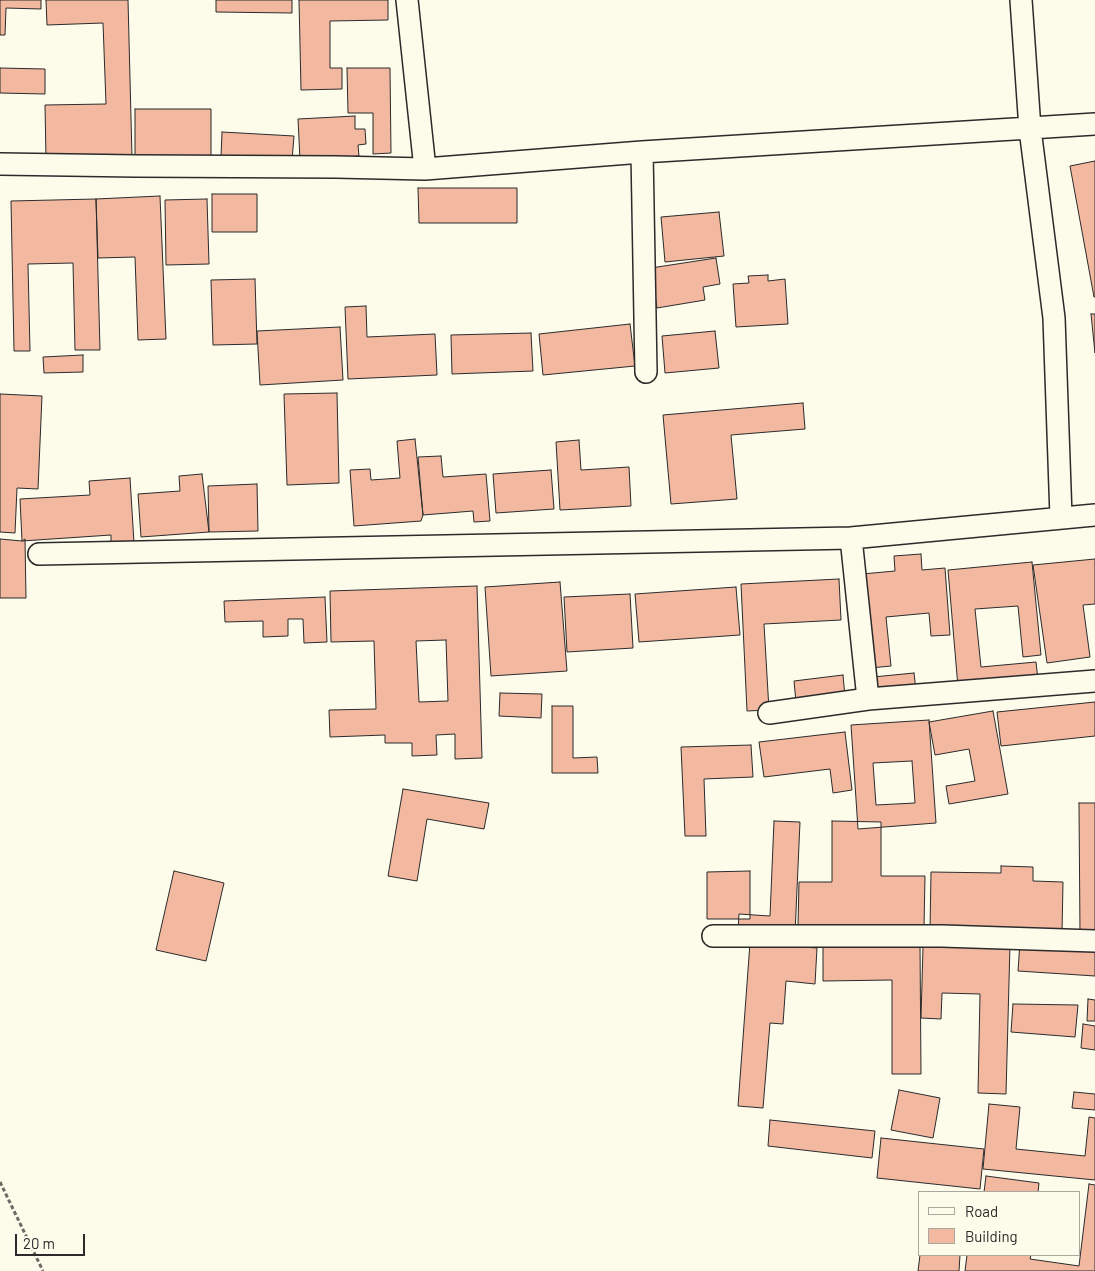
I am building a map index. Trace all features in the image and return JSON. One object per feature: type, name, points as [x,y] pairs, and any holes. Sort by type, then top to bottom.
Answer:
[{"type":"street","points":[[407,0],[424,169]]},
{"type":"street","points":[[1021,0],[1030,129],[1054,318],[1061,517]]},
{"type":"street","points":[[0,164],[424,169],[642,152],[1095,124]]},
{"type":"street","points":[[642,152],[646,372]]},
{"type":"street","points":[[39,554],[851,538],[1095,514]]},
{"type":"street","points":[[851,538],[868,699]]},
{"type":"street","points":[[769,713],[868,699],[1095,681]]},
{"type":"street","points":[[713,936],[942,936],[1095,941]]},
{"type":"path","points":[[0,1182],[43,1271]]},
{"type":"building","points":[[0,0],[41,0],[41,9],[6,8],[5,35],[0,35]]},
{"type":"building","points":[[46,0],[128,0],[132,157],[46,159],[45,105],[106,104],[103,23],[47,25]]},
{"type":"building","points":[[216,0],[292,0],[292,13],[216,12]]},
{"type":"building","points":[[299,0],[388,0],[388,20],[330,21],[330,68],[342,68],[342,89],[301,90]]},
{"type":"building","points":[[0,68],[45,69],[45,94],[0,93]]},
{"type":"building","points":[[347,68],[390,68],[391,153],[373,154],[373,113],[348,113]]},
{"type":"building","points":[[135,109],[211,109],[211,160],[135,159]]},
{"type":"building","points":[[355,116],[355,129],[365,129],[366,144],[358,145],[359,156],[300,160],[298,119]]},
{"type":"building","points":[[222,132],[294,136],[292,161],[221,157]]},
{"type":"building","points":[[1095,161],[1095,297],[1094,297],[1070,166]]},
{"type":"building","points":[[418,188],[517,188],[517,223],[419,223]]},
{"type":"building","points":[[212,194],[257,194],[257,232],[212,232]]},
{"type":"building","points":[[160,196],[166,339],[138,340],[135,257],[98,258],[96,199]]},
{"type":"building","points":[[96,199],[100,350],[75,350],[73,263],[28,264],[30,351],[14,351],[11,201]]},
{"type":"building","points":[[207,199],[209,264],[166,265],[165,200]]},
{"type":"building","points":[[719,212],[724,256],[665,262],[661,217]]},
{"type":"building","points":[[716,258],[720,284],[703,287],[705,300],[657,308],[651,268]]},
{"type":"building","points":[[768,275],[768,281],[785,279],[788,324],[736,327],[733,284],[749,283],[748,276]]},
{"type":"building","points":[[255,279],[257,344],[213,345],[211,280]]},
{"type":"building","points":[[366,306],[367,337],[435,334],[437,375],[348,379],[345,307]]},
{"type":"building","points":[[1091,314],[1095,314],[1095,353]]},
{"type":"building","points":[[630,324],[635,366],[543,375],[539,334]]},
{"type":"building","points":[[340,327],[343,380],[260,385],[257,331]]},
{"type":"building","points":[[715,331],[719,368],[665,373],[662,336]]},
{"type":"building","points":[[531,333],[533,371],[452,374],[451,335]]},
{"type":"building","points":[[83,355],[83,372],[44,373],[43,357]]},
{"type":"building","points":[[337,393],[339,483],[287,485],[284,394]]},
{"type":"building","points":[[0,394],[42,396],[38,489],[17,488],[15,533],[0,532]]},
{"type":"building","points":[[803,403],[805,429],[731,435],[737,499],[671,504],[663,415]]},
{"type":"building","points":[[415,439],[423,515],[421,521],[354,526],[350,470],[370,469],[371,480],[400,478],[397,441]]},
{"type":"building","points":[[579,440],[581,470],[629,467],[631,506],[560,510],[556,442]]},
{"type":"building","points":[[441,456],[443,477],[486,474],[490,521],[474,522],[473,511],[423,515],[418,457]]},
{"type":"building","points":[[551,470],[554,509],[496,513],[493,474]]},
{"type":"building","points":[[202,474],[209,532],[141,537],[138,494],[180,491],[179,476]]},
{"type":"building","points":[[130,478],[134,543],[111,544],[111,535],[22,541],[20,499],[90,495],[89,481]]},
{"type":"building","points":[[257,484],[258,531],[209,532],[208,486]]},
{"type":"building","points":[[0,539],[22,541],[25,539],[26,598],[0,598]]},
{"type":"building","points":[[921,554],[922,570],[945,568],[950,635],[931,636],[929,613],[886,617],[891,666],[870,668],[862,574],[895,571],[894,556]]},
{"type":"building","points":[[1095,559],[1095,604],[1083,605],[1090,657],[1047,663],[1033,565]]},
{"type":"building","points":[[1032,562],[1041,655],[1023,657],[1018,606],[975,609],[981,667],[1036,662],[1038,680],[958,687],[948,570]]},
{"type":"building","points":[[839,579],[841,620],[764,624],[769,710],[747,711],[741,584]]},
{"type":"building","points":[[560,582],[567,671],[491,676],[485,587]]},
{"type":"building","points":[[477,586],[482,758],[455,759],[455,734],[436,735],[437,755],[412,756],[412,743],[385,743],[385,735],[330,737],[329,710],[376,709],[374,641],[331,642],[330,591]],"holes":[[[446,640],[448,701],[419,702],[416,641]]]},
{"type":"building","points":[[736,587],[740,635],[639,642],[635,594]]},
{"type":"building","points":[[630,594],[633,648],[567,652],[564,597]]},
{"type":"building","points":[[325,597],[327,642],[304,643],[303,619],[288,619],[288,636],[263,637],[263,621],[225,622],[224,601]]},
{"type":"building","points":[[914,673],[916,690],[875,694],[873,677]]},
{"type":"building","points":[[843,675],[845,697],[796,702],[794,681]]},
{"type":"building","points":[[500,693],[542,694],[541,718],[499,716]]},
{"type":"building","points":[[1095,702],[1095,736],[1001,746],[997,712]]},
{"type":"building","points":[[552,706],[573,706],[573,758],[597,757],[598,773],[552,773]]},
{"type":"building","points":[[993,711],[1008,794],[949,804],[946,786],[975,781],[969,749],[935,755],[929,722]]},
{"type":"building","points":[[929,720],[936,823],[858,829],[851,725]],"holes":[[[912,761],[915,803],[876,805],[873,763]]]},
{"type":"building","points":[[845,732],[852,790],[833,793],[830,769],[764,777],[759,742]]},
{"type":"building","points":[[751,745],[753,777],[704,779],[706,836],[685,836],[681,747]]},
{"type":"building","points":[[403,789],[489,803],[484,829],[427,819],[417,881],[388,876]]},
{"type":"building","points":[[1079,803],[1095,803],[1095,935],[1080,935]]},
{"type":"building","points":[[774,821],[800,822],[795,934],[738,931],[739,914],[770,916]]},
{"type":"building","points":[[832,821],[881,822],[881,876],[925,876],[924,927],[798,926],[799,882],[832,882]]},
{"type":"building","points":[[1001,866],[1033,867],[1033,881],[1063,882],[1062,933],[930,931],[931,872],[1001,873]]},
{"type":"building","points":[[174,871],[224,883],[206,961],[156,950]]},
{"type":"building","points":[[750,871],[750,919],[707,919],[707,872]]},
{"type":"building","points":[[920,942],[921,1074],[892,1074],[892,980],[823,981],[823,943]]},
{"type":"building","points":[[1020,942],[1095,948],[1095,976],[1018,971]]},
{"type":"building","points":[[750,943],[817,948],[815,984],[786,981],[783,1024],[770,1023],[763,1108],[738,1106]]},
{"type":"building","points":[[1010,945],[1006,1094],[978,1093],[980,994],[942,993],[941,1019],[921,1018],[923,947]]},
{"type":"building","points":[[1088,999],[1095,1000],[1095,1021],[1087,1021]]},
{"type":"building","points":[[1013,1004],[1078,1005],[1075,1037],[1011,1032]]},
{"type":"building","points":[[1083,1024],[1095,1026],[1095,1050],[1081,1048]]},
{"type":"building","points":[[899,1090],[940,1098],[933,1138],[891,1130]]},
{"type":"building","points":[[1074,1092],[1095,1094],[1095,1110],[1072,1108]]},
{"type":"building","points":[[989,1104],[1020,1107],[1016,1149],[1085,1156],[1089,1117],[1095,1118],[1095,1180],[983,1169]]},
{"type":"building","points":[[770,1120],[875,1131],[872,1158],[768,1146]]},
{"type":"building","points":[[881,1138],[984,1149],[980,1189],[877,1178]]},
{"type":"building","points":[[986,1176],[1039,1183],[1038,1191],[984,1191]]},
{"type":"building","points":[[1089,1184],[1095,1185],[1095,1271],[965,1271],[967,1256],[1031,1256],[1030,1259],[1079,1266]]},
{"type":"building","points":[[920,1256],[960,1256],[959,1271],[918,1271]]}]
